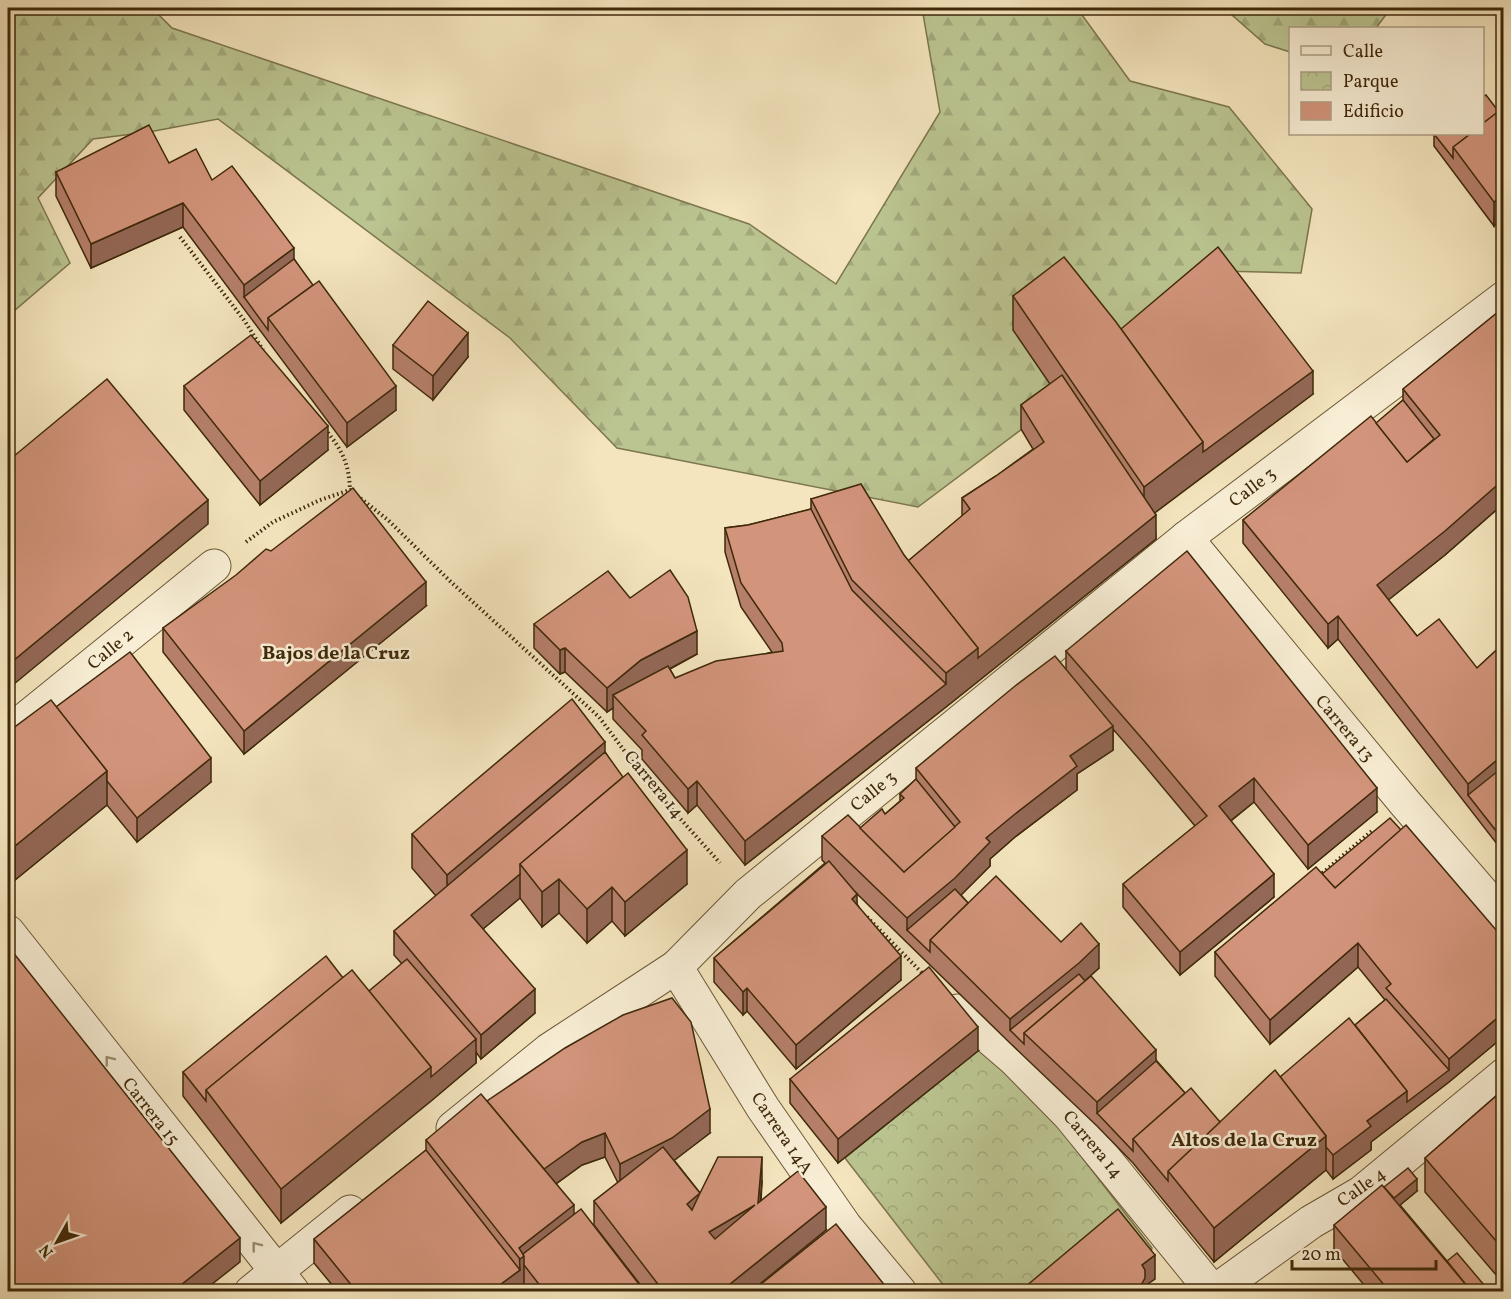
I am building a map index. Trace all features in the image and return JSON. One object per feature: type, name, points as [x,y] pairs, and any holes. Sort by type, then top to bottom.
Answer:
[{"type":"street","name":"Calle 3","points":[[431,1146],[549,1050],[676,967],[748,894],[1186,538],[1503,298]]},
{"type":"street","name":"Carrera 13","points":[[1186,538],[1503,918]]},
{"type":"street","name":"Calle 2","points":[[8,733],[214,566]]},
{"type":"street","name":"Carrera 15","points":[[8,932],[285,1281]]},
{"type":"street","name":"Carrera 14A","points":[[676,967],[770,1118],[845,1226],[900,1292]]},
{"type":"street","name":"Carrera 14","points":[[958,1011],[1014,1059],[1070,1116],[1213,1292]]},
{"type":"street","name":"Calle 4","points":[[1213,1292],[1311,1222],[1361,1193],[1503,1075]]},
{"type":"street","points":[[251,1292],[285,1281],[377,1190]]},
{"type":"path","points":[[180,237],[244,320],[270,358]]},
{"type":"path","points":[[214,566],[273,522],[320,500],[350,490],[349,471],[338,445],[324,428]]},
{"type":"path","name":"Carrera 14","points":[[350,490],[388,520],[452,583],[599,717],[650,785],[748,894]]},
{"type":"path","points":[[1317,877],[1405,803]]},
{"type":"path","points":[[861,910],[925,975],[916,983]]},
{"type":"green space","points":[[8,8],[152,8],[172,28],[749,224],[836,284],[940,112],[922,8],[1077,8],[1130,81],[1229,107],[1312,209],[1301,273],[1218,271],[1062,399],[918,507],[617,448],[510,338],[218,119],[149,132],[93,139],[38,198],[70,263],[8,316]]},
{"type":"green space","points":[[1224,8],[1391,8],[1377,27],[1289,27],[1289,52],[1265,44]]},
{"type":"green space","points":[[986,1044],[1057,1125],[1152,1248],[1147,1267],[1048,1291],[948,1291],[845,1158]]},
{"type":"building","points":[[1486,95],[1499,112],[1484,123],[1484,96]]},
{"type":"building","points":[[1503,108],[1503,195],[1494,202],[1453,147],[1469,135],[1484,135],[1484,122]]},
{"type":"building","points":[[149,125],[169,163],[196,149],[212,180],[232,166],[294,248],[244,285],[183,203],[91,244],[56,172]]},
{"type":"building","points":[[1435,135],[1469,135],[1453,147],[1453,158]]},
{"type":"building","points":[[1218,247],[1313,371],[1203,452],[1203,442],[1121,329]]},
{"type":"building","points":[[1064,257],[1116,322],[1203,442],[1144,487],[1013,296]]},
{"type":"building","points":[[294,259],[313,285],[268,318],[268,330],[244,297]]},
{"type":"building","points":[[319,281],[396,386],[347,423],[268,318]]},
{"type":"building","points":[[428,301],[468,333],[433,376],[393,345]]},
{"type":"building","points":[[1503,308],[1503,480],[1445,531],[1377,585],[1417,636],[1439,619],[1477,668],[1503,644],[1503,755],[1468,784],[1338,616],[1328,624],[1243,520],[1371,416],[1407,462],[1440,435],[1403,389]]},
{"type":"building","points":[[251,335],[328,426],[260,481],[184,386]]},
{"type":"building","points":[[1062,375],[1156,515],[978,658],[978,648],[908,561],[970,509],[962,498],[1044,442],[1021,405]]},
{"type":"building","points":[[107,379],[208,500],[8,665],[8,461]]},
{"type":"building","points":[[1403,400],[1434,439],[1407,462],[1376,423]]},
{"type":"building","points":[[861,484],[904,555],[978,648],[946,673],[852,580],[811,499]]},
{"type":"building","points":[[353,488],[426,582],[244,731],[163,628],[236,575],[266,549],[271,551]]},
{"type":"building","points":[[811,509],[852,590],[946,684],[745,841],[697,781],[688,789],[642,735],[646,731],[613,695],[668,666],[675,678],[716,661],[783,651],[782,643],[741,583],[725,528],[748,525]]},
{"type":"building","points":[[1187,551],[1377,788],[1308,845],[1254,778],[1219,806],[1274,874],[1180,952],[1123,884],[1207,816],[1066,651]]},
{"type":"building","points":[[670,570],[688,597],[697,631],[641,660],[607,688],[565,648],[560,650],[534,624],[608,571],[630,598]]},
{"type":"building","points":[[130,652],[211,758],[137,818],[107,781],[107,771],[56,707]]},
{"type":"building","points":[[1055,656],[1113,726],[1070,756],[1077,766],[986,838],[990,842],[955,878],[907,918],[822,836],[848,815],[904,872],[960,822],[916,768]]},
{"type":"building","points":[[572,699],[605,742],[447,875],[412,834]]},
{"type":"building","points":[[51,700],[107,771],[15,846],[8,836],[8,732]]},
{"type":"building","points":[[605,752],[623,777],[520,864],[520,874],[471,915],[535,989],[481,1035],[394,931]]},
{"type":"building","points":[[1503,767],[1503,826],[1497,832],[1468,795]]},
{"type":"building","points":[[628,773],[687,850],[625,902],[612,887],[587,909],[559,879],[542,892],[520,864]]},
{"type":"building","points":[[916,779],[955,827],[904,872],[860,828],[882,809],[885,814],[904,798],[900,794]]},
{"type":"building","points":[[1390,818],[1401,830],[1335,888],[1322,874]]},
{"type":"building","points":[[1406,825],[1503,938],[1503,1013],[1449,1059],[1386,988],[1391,984],[1358,943],[1270,1020],[1215,952],[1316,867],[1335,888]]},
{"type":"building","points":[[829,861],[857,894],[852,899],[901,956],[796,1045],[747,988],[743,992],[714,958]]},
{"type":"building","points":[[996,876],[1061,942],[1081,923],[1099,944],[1010,1019],[930,940]]},
{"type":"building","points":[[955,889],[968,903],[930,940],[930,952],[907,930]]},
{"type":"building","points":[[8,946],[240,1238],[172,1292],[8,1292]]},
{"type":"building","points":[[326,956],[343,978],[206,1090],[206,1101],[183,1072]]},
{"type":"building","points":[[407,959],[476,1039],[431,1077],[431,1067],[369,991]]},
{"type":"building","points":[[929,967],[978,1027],[838,1139],[790,1079]]},
{"type":"building","points":[[352,970],[431,1067],[281,1189],[206,1090]]},
{"type":"building","points":[[1079,974],[1085,981],[1024,1033],[1024,1044],[1010,1030]]},
{"type":"building","points":[[1091,976],[1156,1050],[1097,1102],[1024,1033]]},
{"type":"building","points":[[672,998],[691,1022],[710,1109],[672,1138],[620,1164],[605,1133],[582,1142],[544,1169],[487,1101],[565,1048],[623,1015]]},
{"type":"building","points":[[1386,999],[1449,1070],[1407,1102],[1407,1091],[1355,1025]]},
{"type":"building","points":[[1349,1018],[1407,1091],[1367,1121],[1371,1126],[1333,1155],[1326,1147],[1326,1136],[1280,1077]]},
{"type":"building","points":[[1156,1061],[1185,1093],[1133,1139],[1133,1151],[1097,1113]]},
{"type":"building","points":[[1275,1070],[1326,1136],[1214,1228],[1168,1171]]},
{"type":"building","points":[[1191,1088],[1220,1122],[1168,1171],[1168,1181],[1133,1139]]},
{"type":"building","points":[[1503,1090],[1503,1249],[1425,1158]]},
{"type":"building","points":[[481,1094],[574,1205],[519,1248],[524,1256],[520,1259],[426,1140]]},
{"type":"building","points":[[663,1147],[700,1193],[718,1157],[762,1157],[758,1203],[798,1171],[826,1207],[720,1292],[664,1292],[594,1201]],"holes":[[[700,1193],[692,1210],[687,1204]],[[755,1205],[715,1239],[709,1232]]]},
{"type":"building","points":[[426,1150],[520,1270],[493,1290],[494,1292],[357,1292],[314,1239]]},
{"type":"building","points":[[1408,1168],[1417,1179],[1394,1198],[1384,1187]]},
{"type":"building","points":[[1382,1185],[1472,1292],[1390,1292],[1334,1225]]},
{"type":"building","points":[[581,1209],[645,1292],[545,1292],[524,1265],[523,1254]]},
{"type":"building","points":[[1118,1209],[1155,1255],[1142,1265],[1145,1278],[1137,1292],[1019,1292]]},
{"type":"building","points":[[836,1224],[890,1292],[751,1292]]},
{"type":"building","points":[[1457,1253],[1490,1292],[1472,1292],[1447,1261]]},
{"type":"district","name":"Bajos de la Cruz","points":[[336,654]]},
{"type":"district","name":"Altos de la Cruz","points":[[1244,1141]]}]
